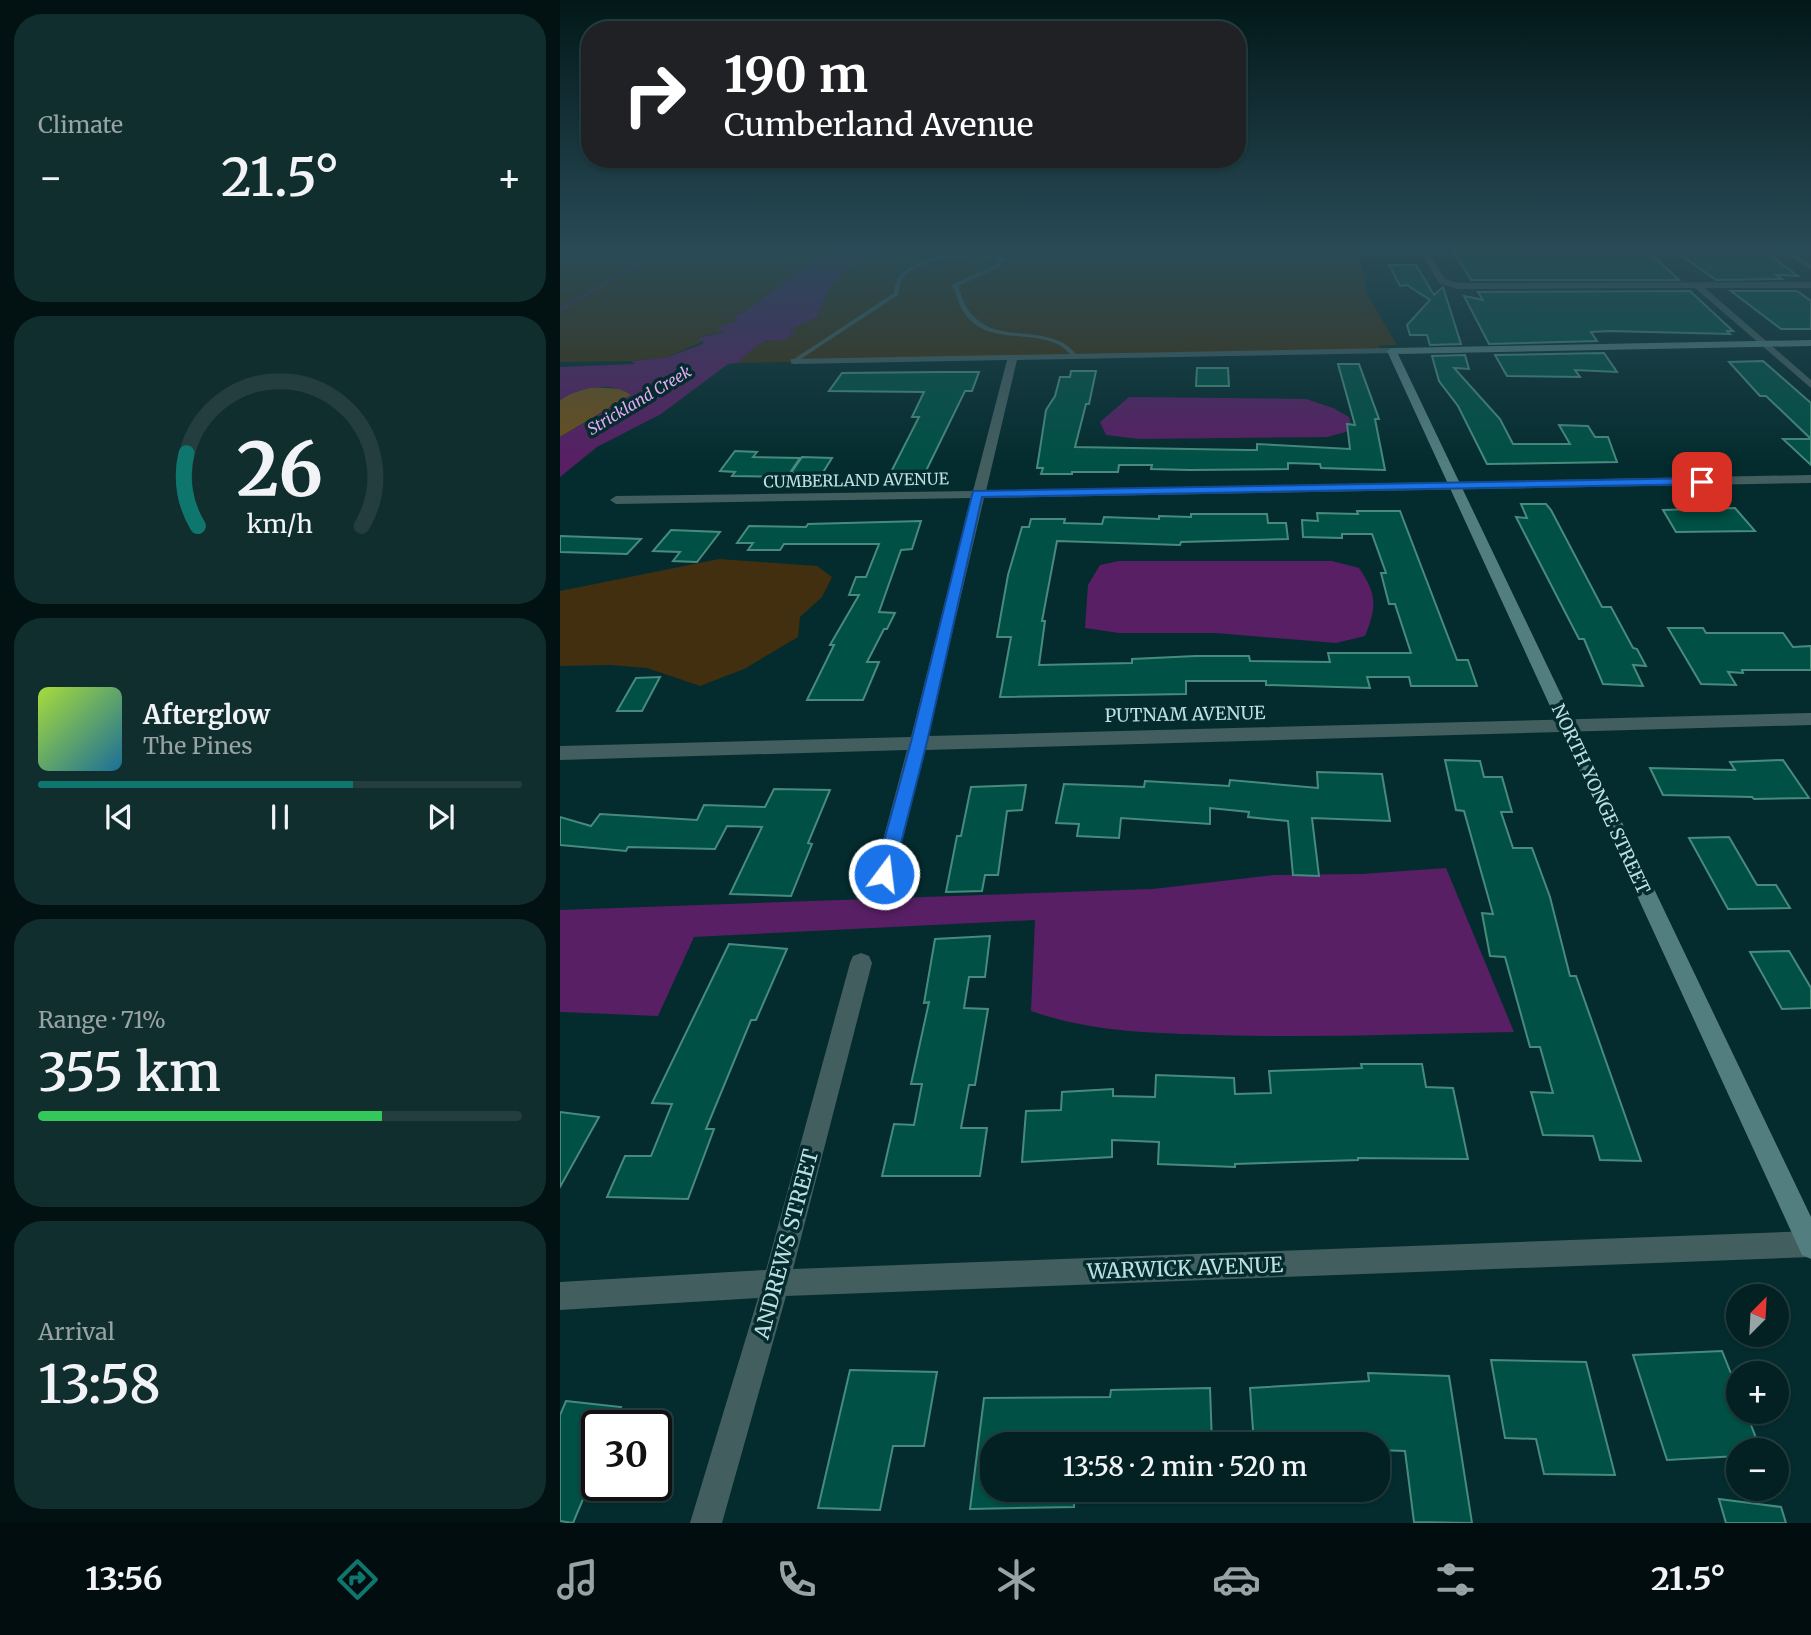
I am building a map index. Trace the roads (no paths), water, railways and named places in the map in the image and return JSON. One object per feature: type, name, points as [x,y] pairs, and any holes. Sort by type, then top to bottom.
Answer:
[{"type":"street","points":[[1737,321],[1811,385]]},
{"type":"street","points":[[794,360],[1811,343]]},
{"type":"street","name":"NORTH YONGE STREET","points":[[1391,351],[1811,1244]]},
{"type":"street","points":[[884,874],[1013,358]]},
{"type":"street","name":"CUMBERLAND AVENUE","points":[[616,500],[1811,479]]},
{"type":"street","name":"PUTNAM AVENUE","points":[[560,753],[1811,719]]},
{"type":"street","name":"ANDREWS STREET","points":[[706,1523],[776,1283],[861,963]]},
{"type":"street","name":"WARWICK AVENUE","points":[[560,1296],[776,1283],[1811,1244]]},
{"type":"lane","points":[[794,360],[854,321]]},
{"type":"lane","points":[[974,321],[989,333],[1052,340],[1067,347],[1076,357]]},
{"type":"water","name":"Strickland Creek","points":[[736,321],[808,321],[789,330],[796,333],[781,341],[767,341],[756,346],[737,363],[728,364],[661,414],[597,447],[560,477],[560,437],[631,395],[615,388],[596,387],[560,400],[560,367],[635,364],[631,361],[665,358],[704,342],[698,338],[725,332],[716,328]]},
{"type":"water","points":[[1129,397],[1306,399],[1333,408],[1349,417],[1353,430],[1327,437],[1139,439],[1106,435],[1100,422]]},
{"type":"water","points":[[1119,561],[1332,561],[1359,568],[1372,593],[1372,617],[1365,636],[1336,643],[1215,633],[1119,633],[1085,628],[1088,585],[1100,565]]},
{"type":"water","points":[[1446,868],[1514,1032],[1252,1036],[1145,1032],[1053,1018],[1031,1011],[1035,920],[694,937],[658,1016],[560,1012],[560,910],[1153,889],[1275,875],[1362,874]]}]
